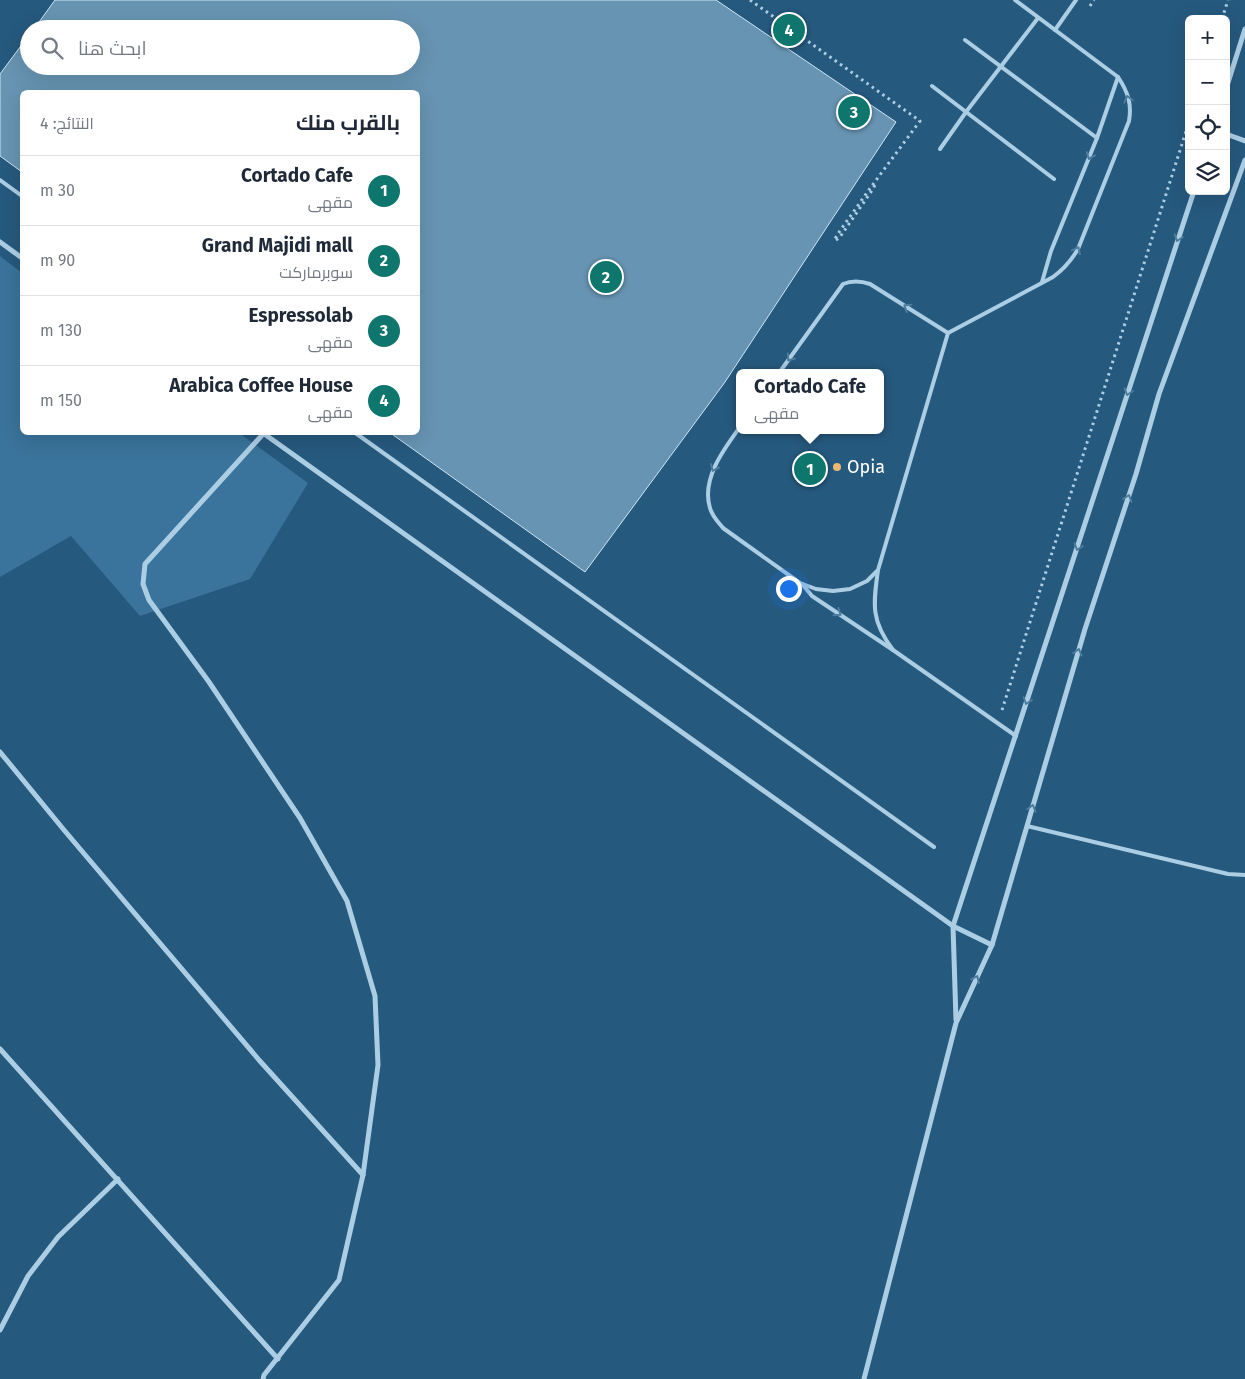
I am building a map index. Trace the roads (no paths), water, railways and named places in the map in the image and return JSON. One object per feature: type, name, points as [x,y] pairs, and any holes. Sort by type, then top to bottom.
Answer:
[{"type":"street","points":[[1230,76],[1245,29]]},
{"type":"street","points":[[1230,136],[1245,142]]},
{"type":"street","points":[[864,1379],[956,1023],[992,944],[1085,629],[1136,474],[1159,394],[1245,160]]},
{"type":"street","points":[[956,1023],[953,926],[1193,195]]},
{"type":"street","points":[[0,242],[20,257]]},
{"type":"street","points":[[261,435],[145,564],[143,584],[149,600],[209,682],[300,818],[347,901],[375,996],[378,1065],[363,1175],[339,1280],[263,1379]]},
{"type":"street","points":[[266,435],[953,926],[992,944]]},
{"type":"street","points":[[0,752],[259,1060],[363,1175]]},
{"type":"street","points":[[0,1049],[278,1359]]},
{"type":"street","points":[[0,1330],[28,1276],[58,1237],[118,1179]]},
{"type":"lane","points":[[893,650],[878,628],[875,612],[874,594],[878,570],[948,333],[1053,277],[1072,260],[1130,121],[1130,100],[1118,77],[1015,0]]},
{"type":"lane","points":[[1055,30],[1076,0]]},
{"type":"lane","points":[[940,149],[1038,18]]},
{"type":"lane","points":[[965,40],[1097,138]]},
{"type":"lane","points":[[1042,282],[1049,256],[1097,138],[1118,77]]},
{"type":"lane","points":[[932,86],[1054,179]]},
{"type":"lane","points":[[0,180],[20,195]]},
{"type":"lane","points":[[782,369],[843,284],[850,281],[870,284],[948,333]]},
{"type":"lane","points":[[736,433],[712,472],[708,491],[710,508],[722,528],[800,582],[816,588],[833,591],[850,589],[867,581],[878,570]]},
{"type":"lane","points":[[358,435],[934,847]]},
{"type":"lane","points":[[800,582],[812,596],[1016,736]]},
{"type":"lane","points":[[1027,826],[1228,874],[1245,876]]},
{"type":"place","name":"Arabica Coffee House","points":[[789,30]]},
{"type":"place","name":"Espressolab","points":[[854,112]]},
{"type":"place","name":"Grand Majidi mall","points":[[606,277]]},
{"type":"place","name":"Opia","points":[[837,467]]},
{"type":"place","name":"Cortado Cafe","points":[[810,469]]}]
